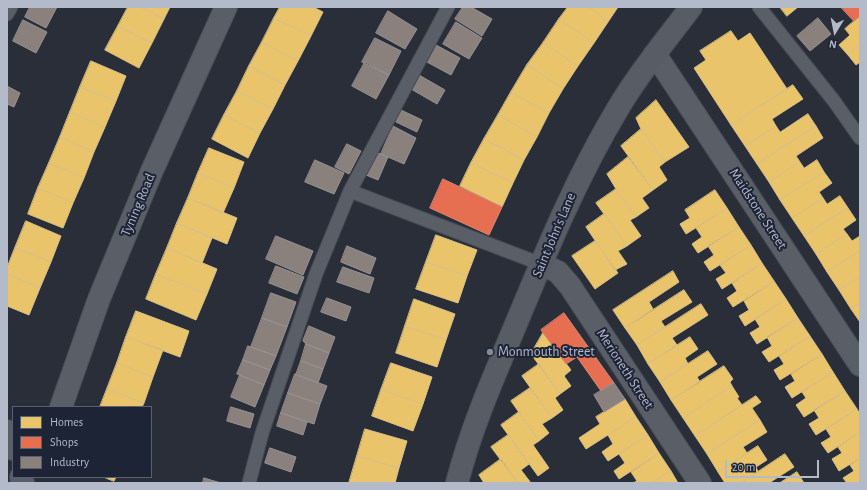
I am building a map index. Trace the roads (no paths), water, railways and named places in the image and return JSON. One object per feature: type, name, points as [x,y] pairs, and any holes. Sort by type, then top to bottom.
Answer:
[{"type":"street","name":"Tyning Road","points":[[61,406],[99,299],[151,173],[226,7]]},
{"type":"street","name":"Saint John's Lane","points":[[456,483],[465,452],[483,402],[574,188],[620,105],[655,54],[691,7]]},
{"type":"street","name":"Maidstone Street","points":[[655,54],[860,365]]},
{"type":"street","name":"Merioneth Street","points":[[541,264],[558,272],[570,286],[700,483]]},
{"type":"street","points":[[7,431],[12,446]]},
{"type":"lane","points":[[7,14],[11,7]]},
{"type":"lane","points":[[249,483],[262,433],[314,281],[350,190],[448,7]]},
{"type":"lane","points":[[759,7],[834,101],[860,138]]},
{"type":"lane","points":[[350,190],[541,264]]},
{"type":"place","name":"Monmouth Street","points":[[490,352]]}]
